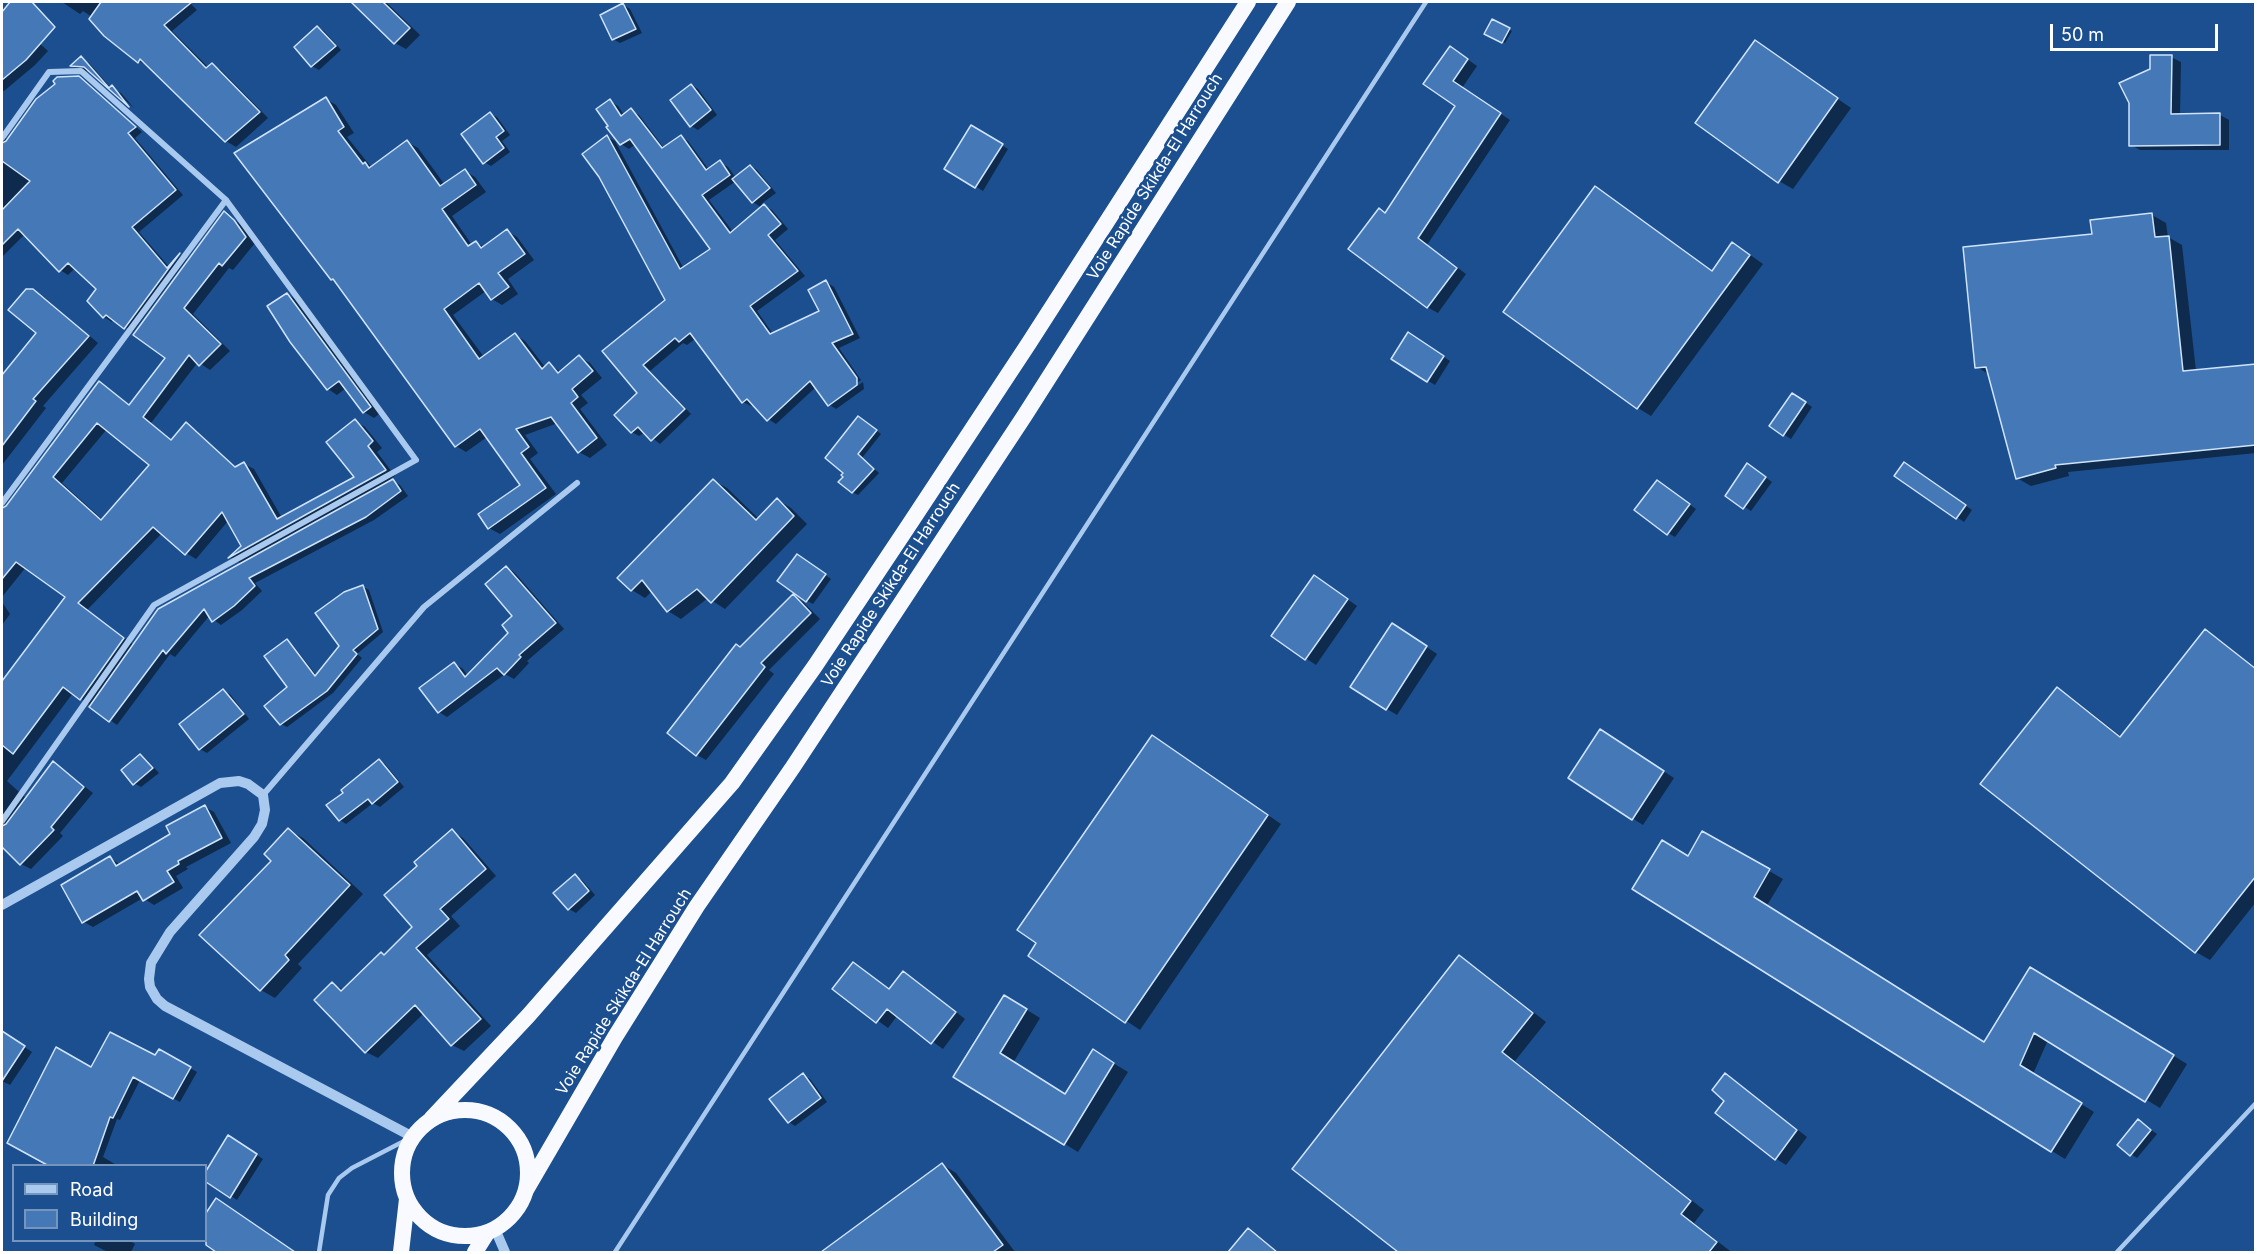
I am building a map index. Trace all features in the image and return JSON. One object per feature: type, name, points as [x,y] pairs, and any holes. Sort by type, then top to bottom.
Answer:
[{"type":"highway","name":"Voie Rapide Skikda-El Harrouch","points":[[401,1252],[407,1199],[402,1178],[404,1156],[412,1137],[528,1016],[732,783],[815,666],[928,498],[1248,2]]},
{"type":"highway","name":"Voie Rapide Skikda-El Harrouch","points":[[475,1252],[491,1231],[509,1219],[520,1205],[526,1190],[615,1037],[697,906],[793,767],[1025,415],[1288,2]]},
{"type":"highway","name":"Voie Rapide Skikda-El Harrouch","points":[[431,1119],[455,1110],[479,1111],[502,1122],[519,1141],[528,1164],[526,1190]]},
{"type":"highway","points":[[407,1199],[421,1218],[440,1232],[464,1236],[491,1231]]},
{"type":"street","points":[[2,138],[49,72],[81,71],[226,200],[416,460],[154,605],[2,820]]},
{"type":"street","points":[[2,503],[226,200]]},
{"type":"street","points":[[412,1137],[165,1006],[157,999],[150,987],[151,963],[170,932],[259,831],[264,817],[262,795],[424,607],[577,483]]},
{"type":"street","points":[[2,905],[220,783],[239,781],[248,784],[262,795]]},
{"type":"street","points":[[491,1231],[505,1252]]},
{"type":"lane","points":[[615,1252],[1426,2]]},
{"type":"lane","points":[[2117,1252],[2256,1103]]},
{"type":"lane","points":[[319,1252],[328,1196],[339,1178],[352,1168],[412,1137]]},
{"type":"building","points":[[10,2],[32,2],[55,27],[26,60],[2,80],[2,12]]},
{"type":"building","points":[[101,2],[192,2],[164,25],[206,68],[212,63],[260,112],[225,142],[140,59],[138,63],[104,36],[89,19]]},
{"type":"building","points":[[351,2],[383,2],[410,28],[394,44]]},
{"type":"building","points":[[623,3],[636,29],[612,40],[600,15]]},
{"type":"building","points":[[1492,19],[1510,28],[1502,43],[1484,34]]},
{"type":"building","points":[[317,26],[336,46],[311,67],[294,47]]},
{"type":"building","points":[[1755,40],[1838,98],[1778,183],[1695,123]]},
{"type":"building","points":[[1450,46],[1468,59],[1453,81],[1501,113],[1418,238],[1457,268],[1427,308],[1348,249],[1379,208],[1385,213],[1455,106],[1423,84]]},
{"type":"building","points":[[2150,55],[2172,55],[2171,114],[2220,113],[2220,145],[2129,146],[2129,103],[2119,83],[2150,69]]},
{"type":"building","points":[[81,56],[109,88],[112,85],[129,107],[84,67],[70,66]]},
{"type":"building","points":[[79,76],[136,127],[128,133],[176,190],[132,227],[167,268],[180,253],[124,329],[106,315],[103,318],[87,301],[96,289],[68,263],[59,272],[18,229],[2,245],[2,210],[30,181],[2,161],[2,143],[6,141],[36,99],[55,84],[53,81],[57,77]]},
{"type":"building","points":[[691,84],[711,110],[690,127],[670,100]]},
{"type":"building","points":[[326,97],[344,127],[338,131],[363,164],[365,162],[369,168],[407,140],[440,186],[465,169],[476,185],[442,209],[468,246],[476,241],[481,248],[507,229],[525,254],[498,273],[509,287],[491,300],[479,283],[444,309],[479,359],[515,333],[542,369],[549,362],[558,373],[579,355],[593,371],[572,389],[578,397],[571,403],[597,438],[578,453],[551,417],[516,429],[529,447],[521,453],[546,488],[488,529],[478,514],[520,485],[480,429],[455,447],[333,279],[331,280],[234,153]]},
{"type":"building","points":[[610,99],[621,116],[631,108],[662,148],[681,135],[706,170],[720,160],[730,175],[702,195],[730,233],[764,204],[781,224],[768,235],[798,271],[750,306],[770,334],[819,311],[808,290],[826,280],[853,334],[832,343],[857,378],[857,385],[828,406],[810,381],[767,421],[747,399],[742,403],[690,333],[679,342],[675,338],[643,365],[685,409],[651,441],[638,427],[631,433],[614,415],[637,393],[602,351],[665,300],[599,177],[582,154],[607,135],[680,269],[710,249],[630,139],[620,145],[606,127],[608,126],[596,109]]},
{"type":"building","points":[[490,112],[504,131],[496,137],[504,148],[483,164],[461,134]]},
{"type":"building","points":[[971,125],[1003,144],[975,188],[944,169]]},
{"type":"building","points":[[750,165],[770,188],[752,203],[732,179]]},
{"type":"building","points":[[1595,186],[1712,271],[1732,242],[1750,255],[1637,409],[1503,312]]},
{"type":"building","points":[[224,211],[234,220],[246,237],[222,266],[219,263],[184,308],[221,344],[199,366],[189,355],[143,417],[171,440],[186,422],[235,467],[244,462],[277,519],[354,477],[326,442],[355,419],[373,441],[368,446],[386,470],[228,558],[241,546],[222,512],[185,555],[153,527],[78,603],[124,638],[80,700],[63,687],[13,754],[2,745],[2,681],[65,597],[16,562],[2,579],[2,508],[6,506],[99,381],[129,405],[165,358],[133,335]],"holes":[[[97,423],[149,465],[101,520],[53,477]]]},
{"type":"building","points":[[2152,213],[2155,237],[2169,236],[2183,371],[2256,364],[2256,445],[2055,465],[2056,468],[2016,479],[1986,367],[1975,368],[1963,247],[2092,234],[2090,220]]},
{"type":"building","points":[[26,289],[33,289],[89,336],[33,399],[36,401],[2,446],[2,375],[36,333],[8,310]]},
{"type":"building","points":[[287,293],[371,407],[363,413],[339,381],[327,390],[290,342],[267,306]]},
{"type":"building","points":[[1408,332],[1444,356],[1427,382],[1391,359]]},
{"type":"building","points":[[1792,393],[1806,402],[1783,436],[1769,426]]},
{"type":"building","points":[[858,416],[877,430],[858,454],[874,469],[852,493],[838,482],[843,477],[841,475],[843,473],[825,458]]},
{"type":"building","points":[[1904,462],[1966,505],[1956,519],[1894,476]]},
{"type":"building","points":[[1747,463],[1766,477],[1743,509],[1725,496]]},
{"type":"building","points":[[393,479],[401,491],[366,517],[249,578],[255,586],[234,606],[212,622],[204,609],[166,654],[163,650],[109,722],[89,707],[158,609]]},
{"type":"building","points":[[713,479],[756,520],[777,498],[794,516],[711,603],[697,589],[667,612],[642,580],[631,591],[617,578]]},
{"type":"building","points":[[1657,480],[1690,504],[1667,535],[1634,510]]},
{"type":"building","points":[[797,554],[826,574],[806,602],[777,581]]},
{"type":"building","points":[[506,566],[556,623],[519,655],[521,657],[504,675],[497,668],[438,713],[419,688],[454,662],[465,677],[508,633],[502,625],[512,616],[485,584]]},
{"type":"building","points":[[1314,575],[1348,599],[1305,660],[1271,636]]},
{"type":"building","points":[[363,585],[378,629],[353,650],[357,654],[327,691],[280,725],[264,706],[287,687],[264,656],[287,639],[315,676],[339,646],[315,613],[344,592]]},
{"type":"building","points":[[793,594],[811,613],[761,663],[765,667],[696,756],[667,733],[736,644],[740,647]]},
{"type":"building","points":[[1392,623],[1427,646],[1386,710],[1350,687]]},
{"type":"building","points":[[2205,629],[2256,669],[2256,876],[2195,953],[1980,784],[2057,687],[2120,737]]},
{"type":"building","points":[[223,689],[244,714],[199,750],[179,724]]},
{"type":"building","points":[[1600,729],[1664,771],[1632,820],[1568,778]]},
{"type":"building","points":[[1152,735],[1268,815],[1125,1023],[1028,956],[1036,943],[1017,930]]},
{"type":"building","points":[[140,754],[153,768],[133,785],[121,770]]},
{"type":"building","points":[[379,759],[398,782],[372,804],[368,799],[339,821],[326,805],[343,793],[341,790]]},
{"type":"building","points":[[53,761],[84,787],[51,827],[54,830],[20,865],[2,847],[2,826],[6,824]]},
{"type":"building","points":[[205,805],[222,838],[178,861],[179,864],[167,871],[174,882],[143,901],[137,891],[82,923],[61,885],[110,856],[116,866],[170,834],[166,826]]},
{"type":"building","points":[[288,828],[350,885],[285,955],[289,960],[260,991],[199,935],[271,861],[264,854]]},
{"type":"building","points":[[452,829],[486,869],[440,909],[449,919],[416,948],[481,1019],[451,1046],[415,1005],[365,1053],[314,1000],[332,982],[341,991],[381,952],[384,955],[412,927],[384,895],[417,866],[414,862]]},
{"type":"building","points":[[1702,831],[1770,869],[1754,897],[1984,1042],[2030,967],[2174,1055],[2145,1102],[2034,1033],[2020,1065],[2082,1103],[2051,1152],[1632,889],[1662,840],[1688,856]]},
{"type":"building","points":[[575,874],[589,891],[568,910],[553,893]]},
{"type":"building","points":[[1459,955],[1533,1013],[1502,1052],[1691,1201],[1681,1214],[1717,1242],[1709,1252],[1398,1252],[1292,1169]]},
{"type":"building","points":[[853,962],[889,989],[903,971],[956,1012],[931,1044],[887,1009],[876,1023],[832,989]]},
{"type":"building","points":[[1004,995],[1027,1009],[1000,1053],[1065,1094],[1093,1049],[1114,1063],[1064,1145],[953,1077]]},
{"type":"building","points":[[2,1031],[25,1046],[2,1081]]},
{"type":"building","points":[[110,1032],[155,1055],[159,1049],[191,1067],[173,1099],[133,1077],[113,1118],[110,1117],[94,1164],[45,1164],[7,1143],[56,1047],[91,1067]]},
{"type":"building","points":[[803,1073],[821,1098],[788,1123],[769,1099]]},
{"type":"building","points":[[1725,1073],[1797,1130],[1775,1160],[1715,1113],[1724,1101],[1712,1090]]},
{"type":"building","points":[[2138,1119],[2151,1130],[2130,1156],[2117,1145]]},
{"type":"building","points":[[228,1135],[257,1154],[230,1198],[207,1183],[207,1169]]},
{"type":"building","points":[[942,1163],[1003,1245],[993,1252],[821,1252]]},
{"type":"building","points":[[216,1198],[295,1252],[216,1252],[206,1245],[207,1212]]},
{"type":"building","points":[[1248,1228],[1277,1252],[1228,1252]]}]
